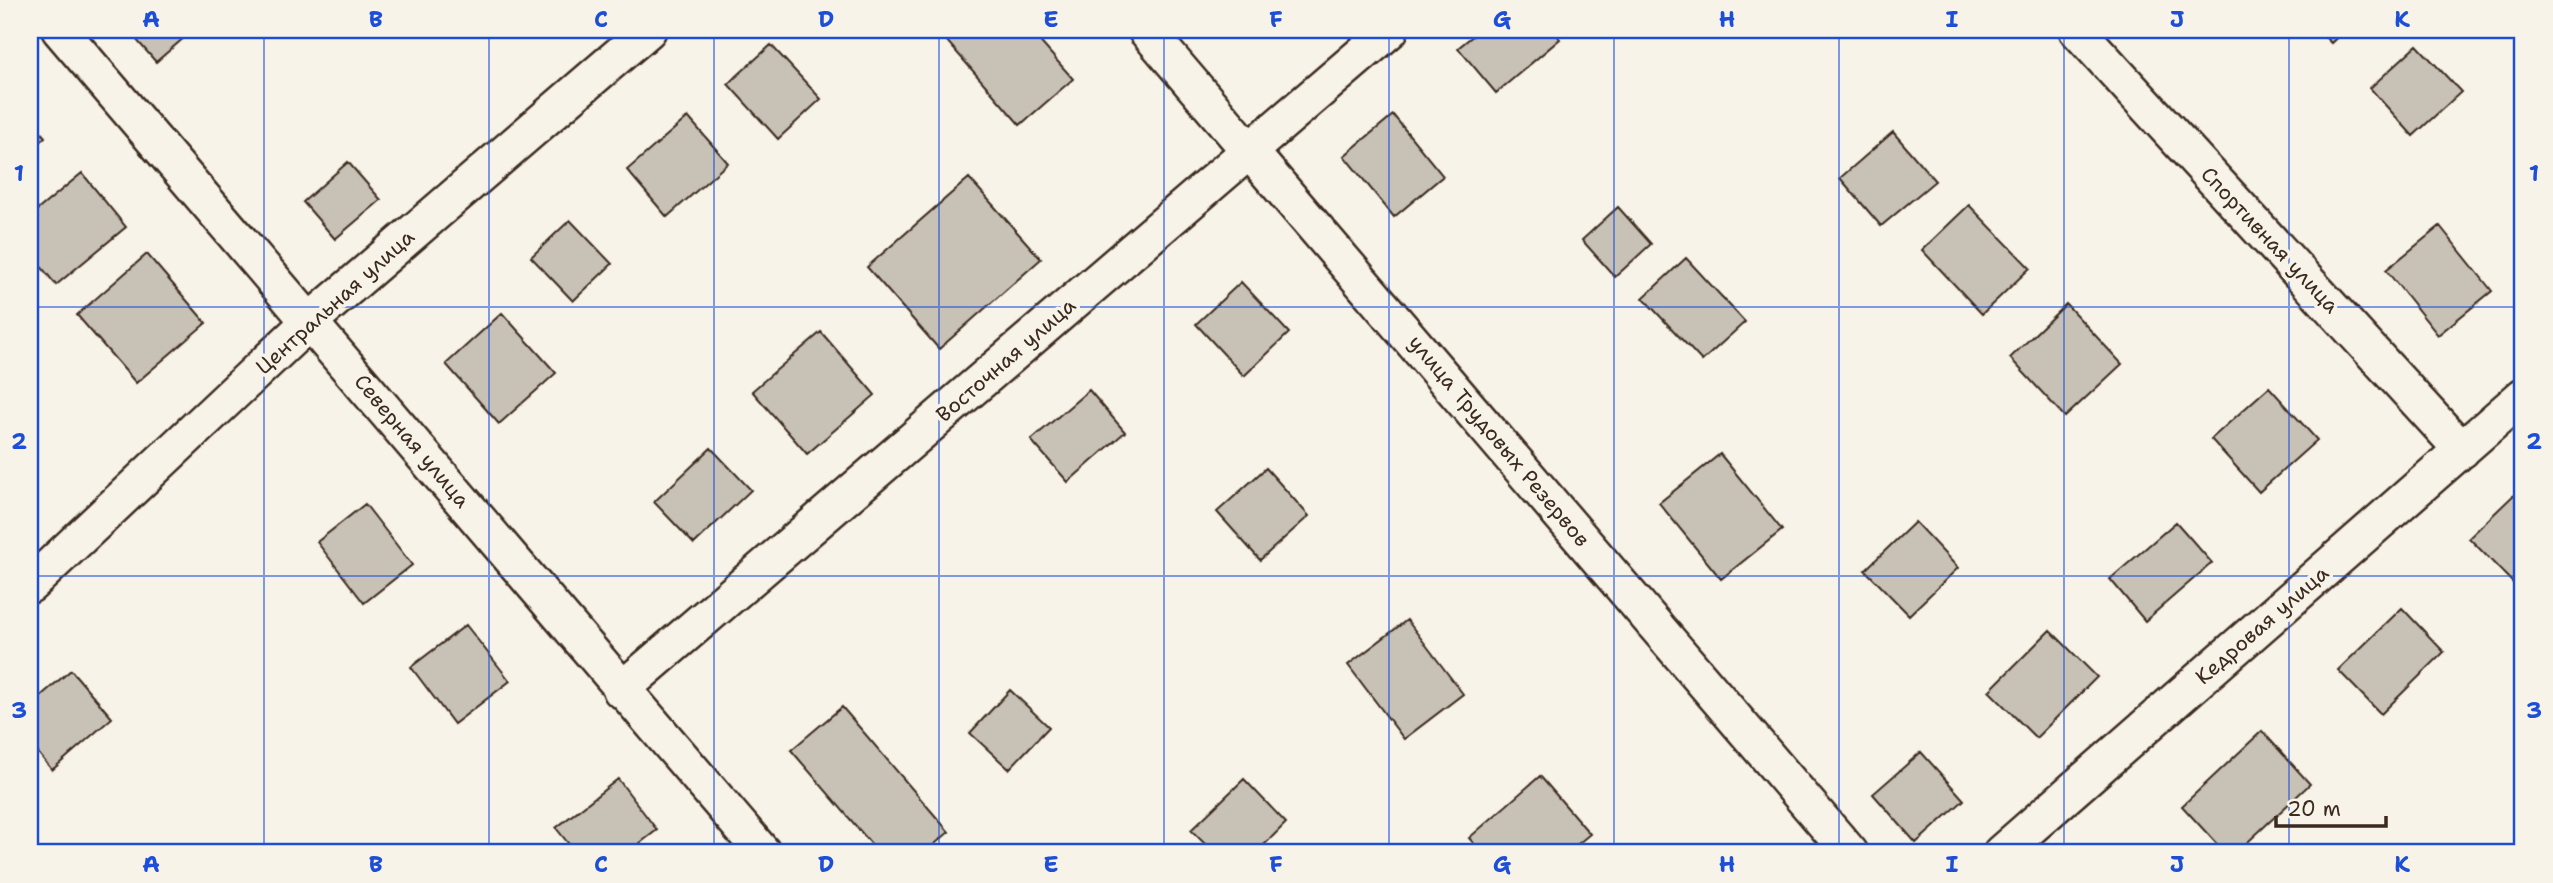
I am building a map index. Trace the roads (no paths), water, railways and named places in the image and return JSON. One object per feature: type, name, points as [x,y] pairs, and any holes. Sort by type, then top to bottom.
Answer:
[{"type":"street","name":"Северная улица","points":[[60,30],[621,690],[763,853]]},
{"type":"street","name":"Центральная улица","points":[[30,585],[310,321],[648,30]]},
{"type":"street","name":"улица Трудовых Резервов","points":[[1146,30],[1850,853]]},
{"type":"street","name":"Восточная улица","points":[[621,690],[1390,30]]},
{"type":"street","name":"Спортивная улица","points":[[2077,30],[2462,450]]},
{"type":"street","name":"Кедровая улица","points":[[2001,853],[2523,396]]}]
